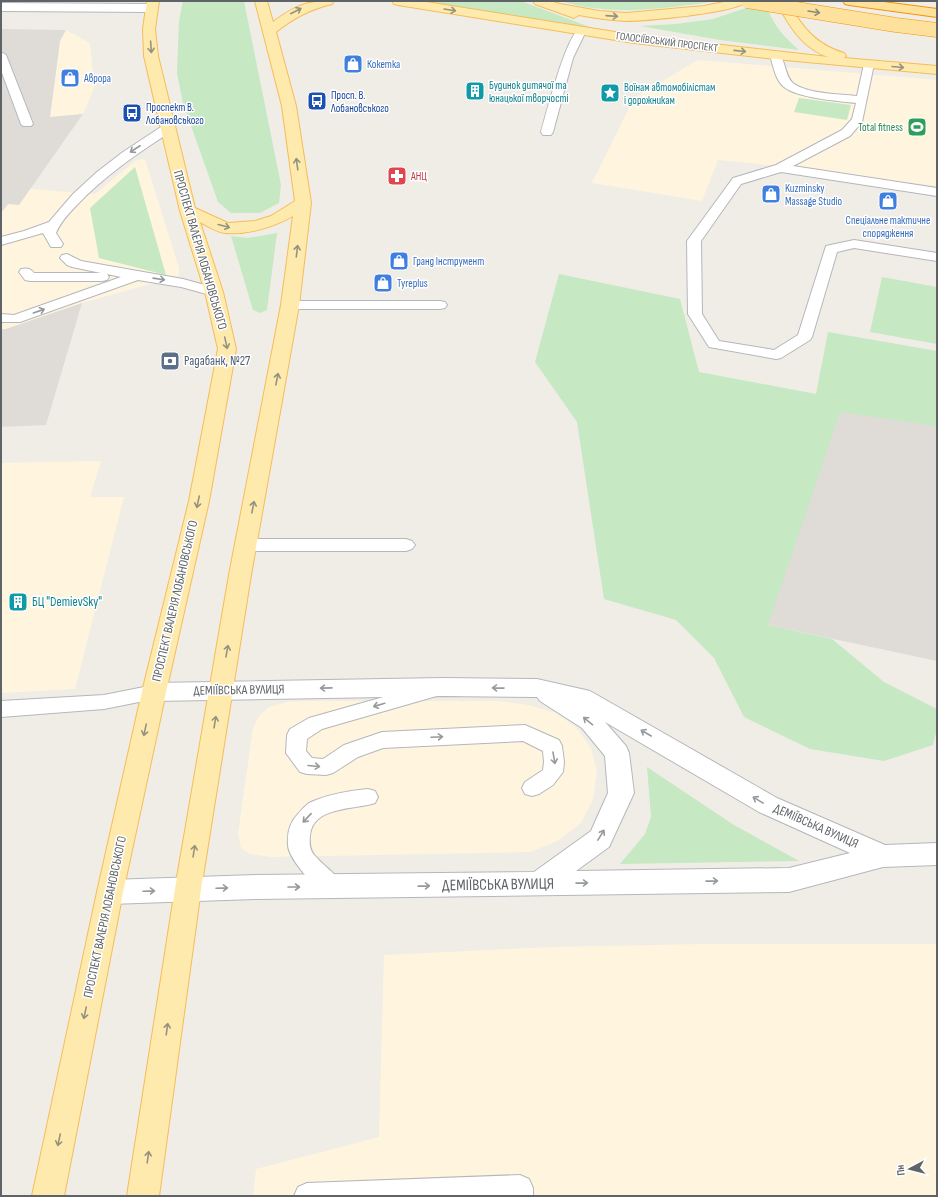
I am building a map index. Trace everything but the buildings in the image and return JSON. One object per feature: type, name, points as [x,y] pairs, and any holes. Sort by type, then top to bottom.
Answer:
[{"type":"highway","points":[[747,1],[896,25],[937,30]]},
{"type":"highway","points":[[848,1],[937,13]]},
{"type":"main road","points":[[143,1196],[188,889],[246,545],[290,306],[303,203],[289,106],[261,1]]},
{"type":"main road","points":[[269,31],[290,14],[304,7],[323,1]]},
{"type":"main road","name":"ГОЛОСІЇВСЬКИЙ ПРОСПЕКТ","points":[[398,1],[632,38],[776,55],[937,70]]},
{"type":"main road","points":[[539,1],[560,8],[632,38]]},
{"type":"main road","points":[[560,8],[599,15],[626,17],[704,10],[741,1]]},
{"type":"main road","points":[[796,1],[789,14],[800,33],[812,44],[828,53],[870,64]]},
{"type":"main road","name":"ПРОСПЕКТ ВАЛЕРІЯ ЛОБАНОВСЬКОГО","points":[[48,1196],[110,892],[154,692],[199,501],[227,349],[214,292],[188,212],[151,56],[149,29],[152,5]]},
{"type":"main road","points":[[188,212],[226,228],[257,226],[277,219],[303,203]]},
{"type":"street","points":[[1,7],[152,5]]},
{"type":"street","name":"ДЕМІЇВСЬКА ВУЛИЦЯ","points":[[154,692],[443,687],[537,688],[582,697],[768,805],[883,856]]},
{"type":"street","points":[[537,688],[590,721],[617,753],[621,793],[600,839],[538,884]]},
{"type":"street","name":"ДЕМІЇВСЬКА ВУЛИЦЯ","points":[[110,892],[188,889],[789,880],[883,856],[937,854]]},
{"type":"lane","points":[[547,132],[568,58],[581,31]]},
{"type":"lane","points":[[1,55],[27,124]]},
{"type":"lane","points":[[776,55],[783,78],[788,85],[800,92],[862,100]]},
{"type":"lane","points":[[870,64],[858,120],[846,133],[780,168],[737,181],[694,241],[695,314],[714,344],[776,355],[805,336],[831,249],[854,244],[937,257]]},
{"type":"lane","points":[[11,253],[2,240],[29,234],[52,225],[78,196],[125,156],[168,128]]},
{"type":"lane","points":[[780,168],[937,192]]},
{"type":"lane","points":[[52,225],[50,233],[56,244]]},
{"type":"lane","points":[[29,234],[38,248]]},
{"type":"lane","points":[[67,258],[72,262],[136,276]]},
{"type":"lane","points":[[49,264],[54,269],[136,276],[183,283],[214,292]]},
{"type":"lane","points":[[26,272],[30,277],[136,276]]},
{"type":"lane","points":[[1,318],[15,319],[136,276]]},
{"type":"lane","points":[[290,306],[440,305]]},
{"type":"lane","points":[[246,545],[406,545]]},
{"type":"lane","points":[[443,687],[316,723],[297,735],[296,753],[307,766],[326,767],[351,751],[382,740],[525,732],[552,746],[556,766],[549,778],[532,788]]},
{"type":"lane","points":[[1,709],[104,702],[154,692]]},
{"type":"lane","points":[[334,887],[308,864],[298,846],[300,826],[315,810],[341,800],[368,797]]},
{"type":"lane","points":[[307,1196],[520,1188],[520,1196]]},
{"type":"shaded area","points":[[1,29],[66,30],[60,41],[50,117],[83,114],[19,205],[8,204],[1,213]]},
{"type":"shaded area","points":[[66,30],[90,43],[94,88],[83,114],[50,117],[60,41]]},
{"type":"shaded area","points":[[698,60],[937,80],[937,186],[718,160],[702,201],[592,183],[634,98]]},
{"type":"shaded area","points":[[145,159],[179,268],[179,276],[82,303],[6,329],[1,329],[1,213],[9,204],[19,204],[29,189],[95,194],[135,161]]},
{"type":"shaded area","points":[[82,303],[46,425],[1,427],[1,329],[6,329]]},
{"type":"shaded area","points":[[840,342],[937,356],[937,661],[768,625]]},
{"type":"shaded area","points":[[101,461],[90,497],[124,497],[75,689],[1,693],[1,463]]},
{"type":"shaded area","points":[[308,701],[499,701],[528,705],[556,713],[576,727],[591,748],[597,772],[593,799],[581,823],[558,841],[530,852],[270,857],[250,854],[241,848],[238,834],[253,728],[259,716],[269,707],[287,702]]},
{"type":"shaded area","points":[[706,944],[937,944],[937,1196],[253,1196],[256,1169],[379,1137],[384,955],[551,947]]},
{"type":"green space","points":[[183,1],[244,1],[281,185],[279,203],[260,213],[231,213],[218,202],[183,103],[177,73],[179,21]]},
{"type":"green space","points":[[425,1],[521,1],[595,29]]},
{"type":"green space","points":[[561,1],[718,1],[639,10],[619,10],[599,9]]},
{"type":"green space","points":[[749,7],[768,10],[781,32],[799,50],[720,40],[640,26],[676,24],[713,19]]},
{"type":"green space","points":[[799,98],[851,105],[847,120],[794,112]]},
{"type":"green space","points":[[135,167],[166,275],[99,258],[90,208]]},
{"type":"green space","points":[[277,233],[267,310],[260,313],[253,310],[231,236],[248,238]]},
{"type":"green space","points":[[559,274],[680,299],[699,372],[816,394],[828,332],[937,351],[937,426],[840,412],[768,625],[832,639],[884,682],[937,709],[937,729],[933,745],[884,761],[810,749],[744,717],[714,658],[676,620],[604,599],[577,422],[535,362]]},
{"type":"green space","points":[[882,277],[937,287],[937,344],[870,332]]},
{"type":"green space","points":[[647,767],[734,825],[799,861],[620,864],[645,834],[651,817]]},
{"type":"place","name":"Кокетка","points":[[353,64]]},
{"type":"place","name":"Аврора","points":[[70,78]]},
{"type":"place","name":"Будинок дитячої та юнацької творчості","points":[[475,91]]},
{"type":"place","name":"Воїнам автомобілістам і дорожникам","points":[[610,93]]},
{"type":"place","name":"Просп. В. Лобановського","points":[[317,101]]},
{"type":"place","name":"Проспект В. Лобановського","points":[[132,113]]},
{"type":"place","name":"Total fitness","points":[[917,127]]},
{"type":"place","name":"АНЦ","points":[[397,176]]},
{"type":"place","name":"Kuzminsky Massage Studio","points":[[771,194]]},
{"type":"place","name":"Спеціальне тактичне спорядження","points":[[888,201]]},
{"type":"place","name":"Гранд Інструмент","points":[[399,261]]},
{"type":"place","name":"Tyreplus","points":[[383,283]]},
{"type":"place","name":"Радабанк, №27","points":[[170,361]]},
{"type":"place","name":"БЦ \"DemievSky\"","points":[[18,602]]}]
